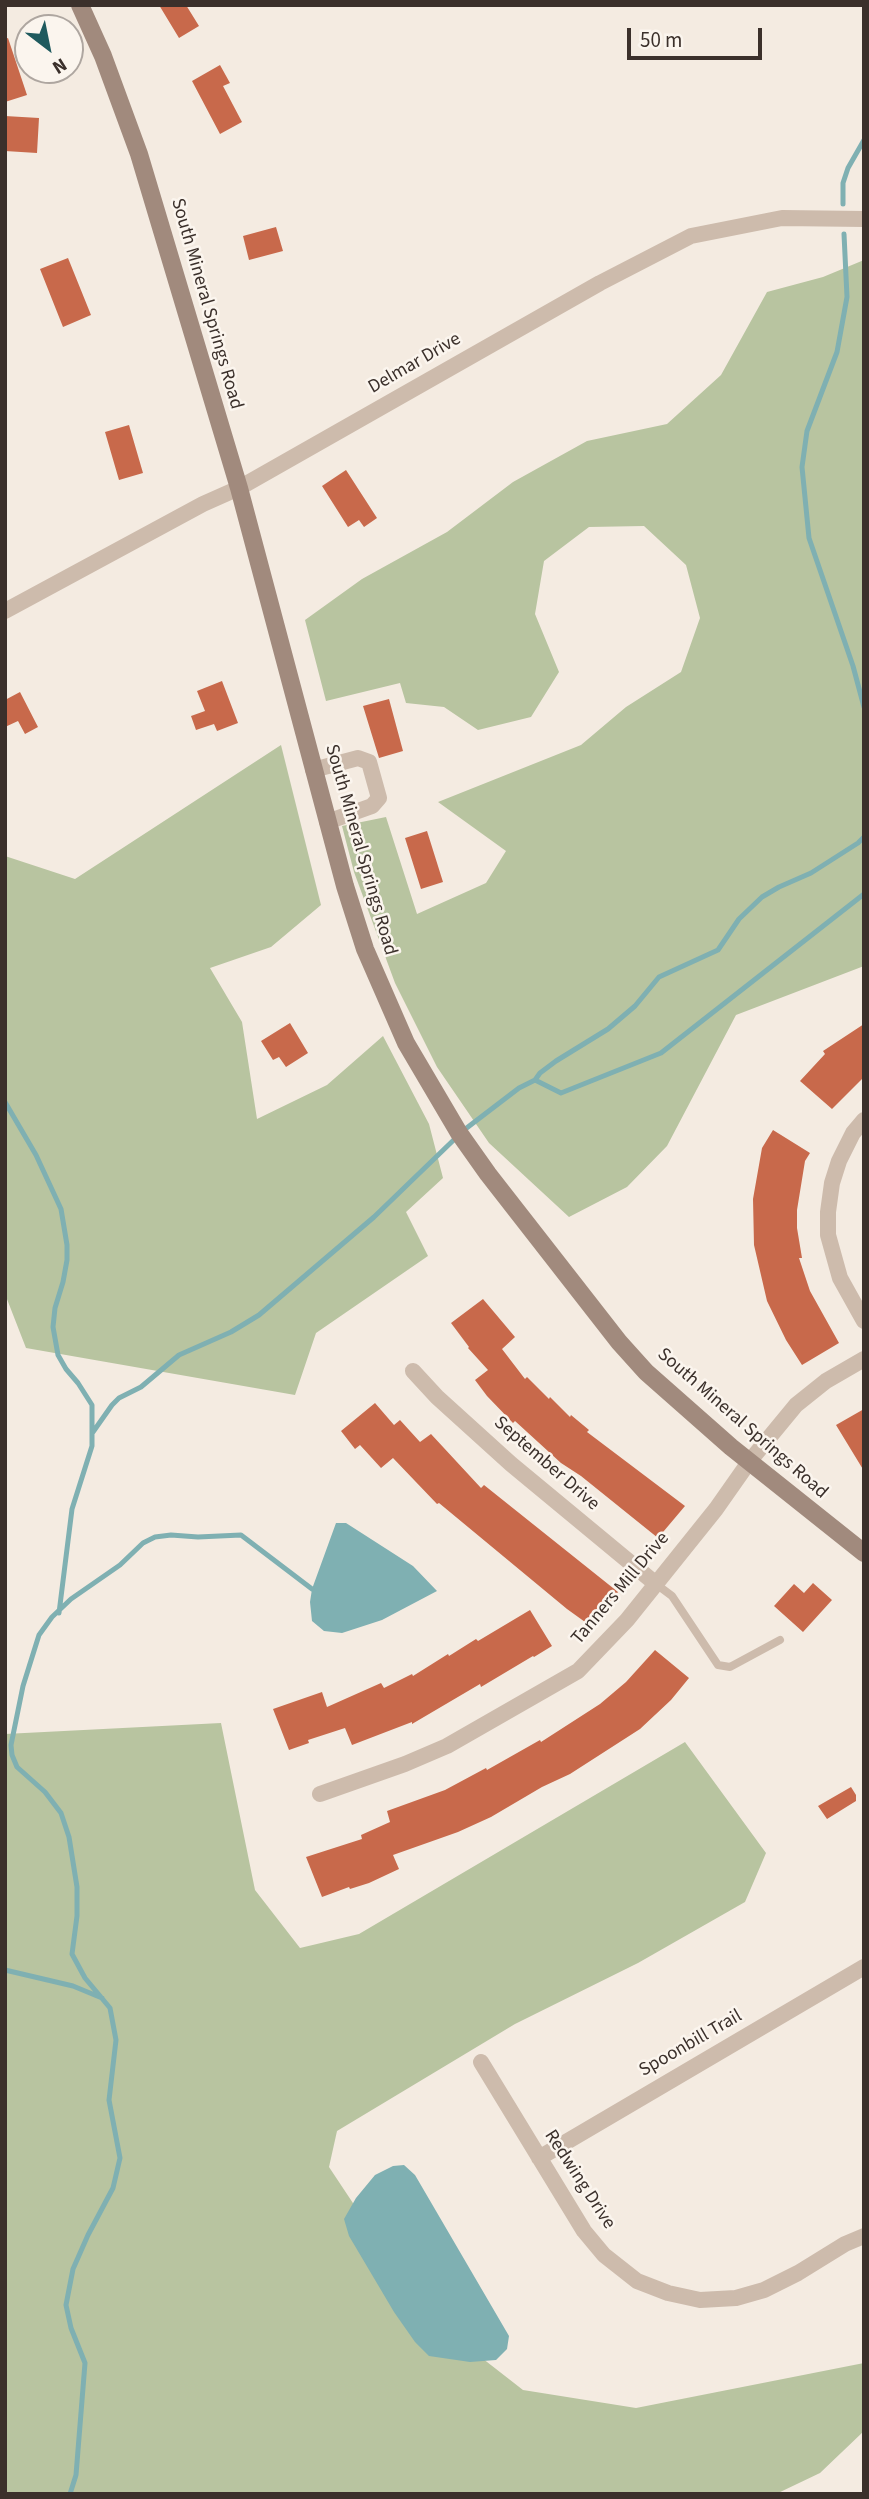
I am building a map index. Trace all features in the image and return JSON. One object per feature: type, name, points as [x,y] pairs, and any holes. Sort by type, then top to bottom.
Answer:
[{"type":"street","name":"South Mineral Springs Road","points":[[80,5],[103,56],[139,153],[239,488],[327,822],[357,924],[379,983],[406,1043],[459,1133],[519,1216],[618,1342],[655,1380],[749,1462],[864,1553]]},
{"type":"street","name":"Delmar Drive","points":[[5,611],[203,504],[239,488],[600,283],[691,236],[782,218],[864,219]]},
{"type":"street","points":[[313,770],[358,758],[369,762],[379,798],[372,806],[327,822]]},
{"type":"street","points":[[864,1121],[853,1133],[839,1161],[832,1183],[828,1234],[840,1278],[864,1321]]},
{"type":"street","name":"Tanners Mill Drive","points":[[320,1794],[447,1746],[578,1671],[656,1584],[796,1405],[826,1381],[864,1360]]},
{"type":"street","name":"September Drive","points":[[413,1371],[437,1397],[511,1464],[656,1584]]},
{"type":"street","name":"Spoonbill Trail","points":[[539,2158],[864,1967]]},
{"type":"street","name":"Redwing Drive","points":[[481,2062],[584,2231],[604,2255],[637,2281],[668,2293],[700,2300],[736,2298],[764,2290],[864,2236]]},
{"type":"lane","points":[[656,1584],[672,1595],[718,1665],[730,1667],[780,1640]]},
{"type":"green space","points":[[864,260],[864,966],[736,1015],[667,1146],[627,1187],[569,1217],[489,1143],[437,1067],[395,983],[354,872],[342,826],[386,817],[417,914],[486,883],[506,851],[438,802],[581,745],[626,707],[681,672],[700,618],[686,565],[644,526],[589,527],[544,561],[535,614],[559,672],[531,717],[478,730],[444,707],[406,703],[400,683],[326,701],[305,620],[362,579],[447,532],[513,482],[587,441],[667,424],[721,375],[767,292],[823,277]]},
{"type":"green space","points":[[281,745],[321,905],[271,947],[210,968],[242,1022],[257,1119],[327,1085],[383,1036],[429,1124],[443,1178],[406,1212],[428,1256],[316,1333],[295,1395],[26,1348],[5,1294],[5,856],[75,879]]},
{"type":"green space","points":[[221,1723],[255,1890],[300,1948],[359,1934],[685,1742],[766,1853],[745,1902],[638,1963],[515,2024],[337,2131],[329,2167],[428,2316],[523,2390],[636,2408],[864,2363],[864,2431],[820,2473],[776,2494],[5,2494],[5,1734]]},
{"type":"water","points":[[336,1523],[346,1523],[413,1566],[437,1591],[382,1620],[342,1633],[324,1631],[312,1621],[310,1602],[312,1589]]},
{"type":"water","points":[[404,2165],[415,2175],[509,2336],[507,2349],[496,2360],[470,2362],[429,2356],[415,2342],[394,2312],[349,2236],[344,2219],[356,2198],[375,2175],[393,2166]]},
{"type":"building","points":[[159,5],[186,5],[199,26],[179,38]]},
{"type":"building","points":[[8,38],[14,56],[14,84],[23,84],[27,95],[5,102],[5,39]]},
{"type":"building","points":[[220,65],[230,83],[223,86],[242,122],[220,134],[192,81]]},
{"type":"building","points":[[5,116],[39,118],[37,153],[5,151]]},
{"type":"building","points":[[276,227],[283,251],[249,260],[243,236]]},
{"type":"building","points":[[68,258],[91,315],[63,327],[40,269]]},
{"type":"building","points":[[129,425],[143,473],[119,480],[105,432]]},
{"type":"building","points":[[346,470],[377,518],[364,527],[359,520],[348,527],[322,486]]},
{"type":"building","points":[[222,681],[238,723],[217,731],[214,724],[196,730],[191,716],[205,711],[197,691]]},
{"type":"building","points":[[20,692],[38,727],[25,734],[18,721],[5,727],[5,700]]},
{"type":"building","points":[[389,699],[403,751],[379,758],[363,706]]},
{"type":"building","points":[[427,831],[443,882],[421,889],[405,838]]},
{"type":"building","points":[[290,1023],[308,1053],[286,1067],[279,1057],[273,1060],[261,1041]]},
{"type":"building","points":[[864,1024],[864,1077],[832,1109],[800,1081],[825,1054],[823,1051]]},
{"type":"building","points":[[773,1130],[810,1153],[805,1161],[797,1210],[802,1258],[799,1258],[810,1291],[839,1343],[802,1365],[767,1301],[754,1245],[753,1199],[762,1148]]},
{"type":"building","points":[[483,1299],[515,1337],[502,1349],[525,1379],[527,1377],[570,1417],[571,1415],[589,1430],[587,1432],[685,1506],[658,1538],[561,1463],[515,1421],[513,1423],[475,1380],[488,1370],[468,1348],[451,1323]]},
{"type":"building","points":[[375,1403],[394,1425],[400,1420],[420,1442],[431,1434],[481,1488],[484,1485],[618,1592],[592,1627],[437,1504],[393,1458],[381,1468],[360,1445],[355,1449],[341,1431]]},
{"type":"building","points":[[864,1409],[864,1471],[836,1425]]},
{"type":"building","points":[[813,1583],[832,1600],[803,1632],[774,1606],[794,1584],[804,1593]]},
{"type":"building","points":[[530,1610],[552,1646],[534,1657],[481,1687],[480,1684],[412,1724],[352,1745],[345,1728],[308,1740],[309,1743],[289,1750],[273,1709],[322,1692],[327,1707],[381,1683],[384,1688],[412,1674],[413,1676]]},
{"type":"building","points":[[655,1650],[689,1678],[671,1700],[640,1729],[570,1774],[491,1817],[393,1855],[399,1869],[369,1883],[322,1897],[306,1857],[362,1839],[361,1835],[390,1822],[387,1811],[445,1790],[540,1740],[541,1742],[600,1704],[626,1682]]},
{"type":"building","points":[[851,1787],[856,1801],[827,1819],[818,1806]]},
{"type":"waterway","points":[[843,204],[843,183],[864,140]]},
{"type":"waterway","points":[[844,234],[847,297],[837,352],[807,431],[802,467],[809,538],[853,666],[864,707]]},
{"type":"waterway","points":[[93,1432],[119,1398],[141,1387],[179,1355],[231,1332],[259,1315],[374,1217],[464,1130],[519,1088],[535,1080],[556,1061],[608,1029],[635,1006],[659,977],[718,950],[739,919],[762,897],[811,873],[864,837]]},
{"type":"waterway","points":[[535,1080],[561,1093],[661,1053],[864,894]]},
{"type":"waterway","points":[[5,1102],[36,1155],[61,1209],[67,1260],[53,1327],[58,1355],[92,1405],[92,1446],[72,1509],[59,1613]]},
{"type":"waterway","points":[[70,2494],[76,2475],[85,2363],[71,2328],[66,2305],[73,2269],[113,2188],[120,2158],[109,2100],[116,2040],[110,2008],[85,1978],[72,1954],[77,1916],[77,1887],[69,1837],[61,1813],[45,1792],[17,1767],[12,1755],[11,1745],[23,1686],[39,1635],[52,1617],[71,1599],[120,1565],[143,1543],[155,1537],[241,1535],[312,1589]]},
{"type":"waterway","points":[[5,1970],[73,1986],[102,1998]]}]
